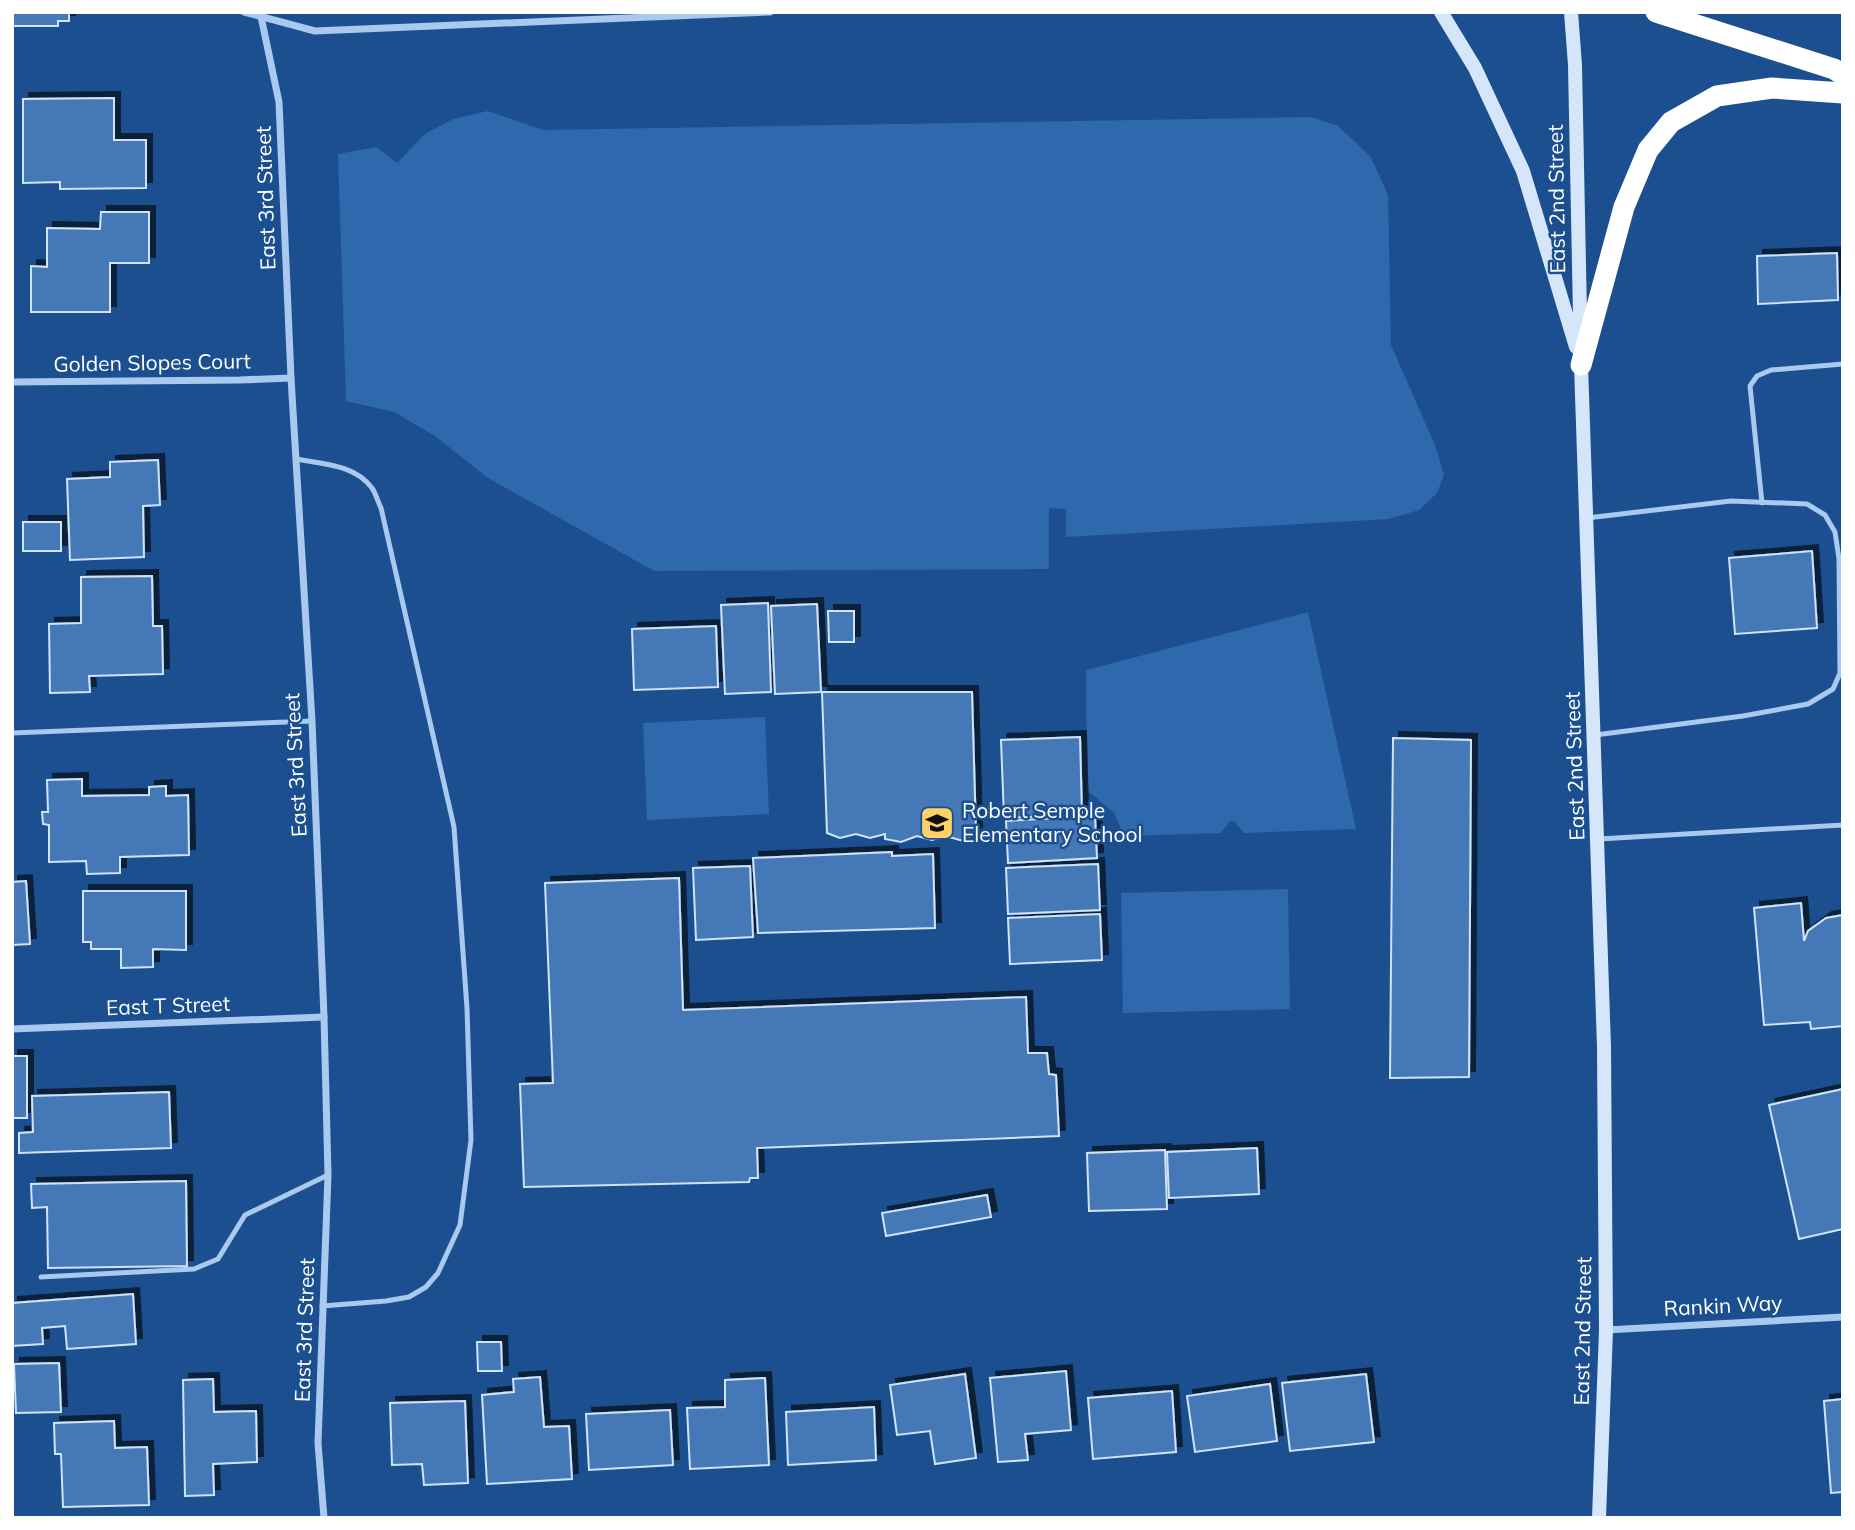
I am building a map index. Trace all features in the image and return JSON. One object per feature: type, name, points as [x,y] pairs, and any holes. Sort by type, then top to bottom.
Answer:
[{"type":"highway","points":[[1656,12],[1835,69],[1843,75]]},
{"type":"highway","points":[[1581,365],[1624,207],[1648,150],[1671,122],[1717,96],[1772,88],[1843,93]]},
{"type":"main road","points":[[1441,12],[1475,68],[1524,171],[1581,365]]},
{"type":"main road","name":"East 2nd Street","points":[[1571,12],[1575,65],[1581,365],[1604,1046],[1606,1330],[1599,1518]]},
{"type":"street","points":[[244,12],[315,31],[770,12]]},
{"type":"street","name":"East 3rd Street","points":[[261,15],[279,102],[291,378],[312,721],[328,1175],[318,1443],[324,1518]]},
{"type":"street","name":"Golden Slopes Court","points":[[12,382],[291,378]]},
{"type":"street","name":"East T Street","points":[[12,1029],[324,1017]]},
{"type":"street","name":"Rankin Way","points":[[1606,1330],[1843,1317]]},
{"type":"lane","points":[[1762,503],[1750,386],[1757,376],[1771,370],[1843,364]]},
{"type":"lane","points":[[296,459],[343,467],[358,475],[372,488],[381,508],[454,827],[468,1035],[471,1140],[460,1225],[438,1273],[426,1287],[408,1297],[322,1306]]},
{"type":"lane","points":[[1587,518],[1731,501],[1807,504],[1825,515],[1835,532],[1839,559],[1840,673],[1833,689],[1824,697],[1789,708],[1595,735]]},
{"type":"lane","points":[[12,733],[312,721]]},
{"type":"lane","points":[[1599,839],[1843,825]]},
{"type":"lane","points":[[41,1277],[194,1269],[218,1259],[245,1215],[328,1175]]},
{"type":"shaded area","points":[[488,111],[543,130],[1311,117],[1338,126],[1371,157],[1388,195],[1391,345],[1435,445],[1444,475],[1437,493],[1419,510],[1389,519],[1066,537],[1066,509],[1049,508],[1049,569],[654,571],[488,478],[435,436],[394,412],[346,401],[338,154],[376,147],[397,163],[425,134],[453,119]]},
{"type":"shaded area","points":[[1308,612],[1356,829],[1244,833],[1235,822],[1230,821],[1221,833],[1124,836],[1114,813],[1087,790],[1086,670]]},
{"type":"shaded area","points":[[765,717],[769,814],[647,820],[643,723]]},
{"type":"shaded area","points":[[1288,889],[1290,1009],[1123,1013],[1121,893]]},
{"type":"building","points":[[12,12],[69,12],[69,21],[58,21],[58,26],[12,26]]},
{"type":"building","points":[[114,98],[114,140],[146,140],[146,188],[60,189],[60,182],[23,183],[23,99]]},
{"type":"building","points":[[101,212],[149,212],[149,263],[110,263],[110,312],[31,312],[31,266],[47,267],[47,228],[100,229]]},
{"type":"building","points":[[1837,253],[1838,300],[1758,304],[1757,256]]},
{"type":"building","points":[[158,460],[160,505],[143,506],[144,557],[70,560],[67,479],[110,477],[110,462]]},
{"type":"building","points":[[23,522],[61,522],[61,551],[23,551]]},
{"type":"building","points":[[1812,551],[1817,628],[1735,634],[1729,558]]},
{"type":"building","points":[[152,576],[153,626],[162,626],[163,674],[89,676],[90,692],[50,693],[49,624],[81,623],[81,577]]},
{"type":"building","points":[[768,603],[771,692],[725,694],[721,605]]},
{"type":"building","points":[[817,604],[821,692],[775,694],[771,606]]},
{"type":"building","points":[[828,611],[854,611],[854,642],[829,642]]},
{"type":"building","points":[[716,626],[718,687],[634,690],[632,629]]},
{"type":"building","points":[[822,692],[972,692],[976,833],[963,841],[946,836],[932,840],[917,836],[901,842],[885,839],[885,834],[870,838],[856,834],[840,838],[827,833]]},
{"type":"building","points":[[1080,737],[1082,815],[1004,818],[1001,740]]},
{"type":"building","points":[[1393,738],[1471,740],[1469,1077],[1390,1078]]},
{"type":"building","points":[[82,779],[82,796],[149,795],[149,787],[166,786],[166,796],[188,795],[189,855],[120,857],[120,873],[87,874],[86,861],[49,862],[49,825],[43,824],[42,812],[48,812],[47,780]]},
{"type":"building","points":[[1095,816],[1097,858],[1008,863],[1006,821]]},
{"type":"building","points":[[892,852],[892,856],[933,854],[935,928],[758,933],[753,858]]},
{"type":"building","points":[[1098,864],[1100,910],[1008,914],[1006,868]]},
{"type":"building","points":[[750,866],[753,937],[696,940],[693,868]]},
{"type":"building","points":[[679,878],[683,1010],[1026,997],[1028,1053],[1047,1053],[1049,1074],[1056,1075],[1059,1136],[757,1148],[758,1178],[750,1178],[749,1182],[524,1187],[520,1084],[553,1083],[545,883]]},
{"type":"building","points":[[26,881],[30,944],[12,945],[12,882]]},
{"type":"building","points":[[83,891],[186,891],[186,950],[153,949],[153,967],[121,968],[121,949],[91,949],[91,942],[83,942]]},
{"type":"building","points":[[1801,903],[1804,941],[1808,931],[1826,918],[1843,915],[1843,1026],[1811,1029],[1810,1022],[1764,1025],[1754,908]]},
{"type":"building","points":[[1100,914],[1102,960],[1010,964],[1008,918]]},
{"type":"building","points":[[12,1056],[27,1056],[27,1118],[12,1118]]},
{"type":"building","points":[[1843,1089],[1843,1229],[1799,1239],[1769,1105]]},
{"type":"building","points":[[169,1092],[171,1148],[19,1153],[19,1133],[33,1132],[32,1096]]},
{"type":"building","points":[[1257,1148],[1259,1194],[1169,1198],[1167,1152]]},
{"type":"building","points":[[1165,1150],[1167,1209],[1089,1211],[1087,1153]]},
{"type":"building","points":[[186,1181],[187,1266],[48,1268],[47,1207],[32,1208],[31,1184]]},
{"type":"building","points":[[987,1195],[991,1217],[886,1236],[882,1213]]},
{"type":"building","points":[[133,1294],[136,1344],[67,1349],[65,1326],[42,1328],[43,1344],[12,1346],[12,1303]]},
{"type":"building","points":[[477,1342],[501,1342],[502,1371],[478,1371]]},
{"type":"building","points":[[59,1363],[61,1412],[16,1413],[14,1364]]},
{"type":"building","points":[[1066,1371],[1071,1430],[1025,1434],[1028,1460],[998,1462],[990,1378]]},
{"type":"building","points":[[965,1374],[976,1458],[935,1464],[930,1431],[897,1435],[890,1385]]},
{"type":"building","points":[[1366,1374],[1374,1442],[1290,1451],[1282,1383]]},
{"type":"building","points":[[540,1377],[544,1427],[569,1426],[572,1479],[487,1484],[482,1395],[514,1392],[513,1379]]},
{"type":"building","points":[[765,1378],[769,1465],[690,1469],[687,1408],[725,1407],[725,1380]]},
{"type":"building","points":[[213,1379],[214,1412],[256,1411],[257,1462],[213,1464],[214,1495],[185,1496],[183,1380]]},
{"type":"building","points":[[1270,1384],[1277,1441],[1195,1452],[1187,1396]]},
{"type":"building","points":[[1172,1391],[1176,1452],[1093,1459],[1088,1398]]},
{"type":"building","points":[[1843,1399],[1843,1492],[1831,1493],[1824,1401]]},
{"type":"building","points":[[465,1401],[468,1483],[424,1485],[422,1464],[392,1465],[390,1403]]},
{"type":"building","points":[[874,1407],[876,1460],[788,1465],[786,1412]]},
{"type":"building","points":[[670,1410],[673,1465],[589,1470],[586,1414]]},
{"type":"building","points":[[114,1421],[115,1448],[147,1447],[149,1505],[63,1507],[61,1454],[55,1454],[54,1423]]},
{"type":"place","name":"Robert Semple Elementary School","points":[[937,823]]}]
